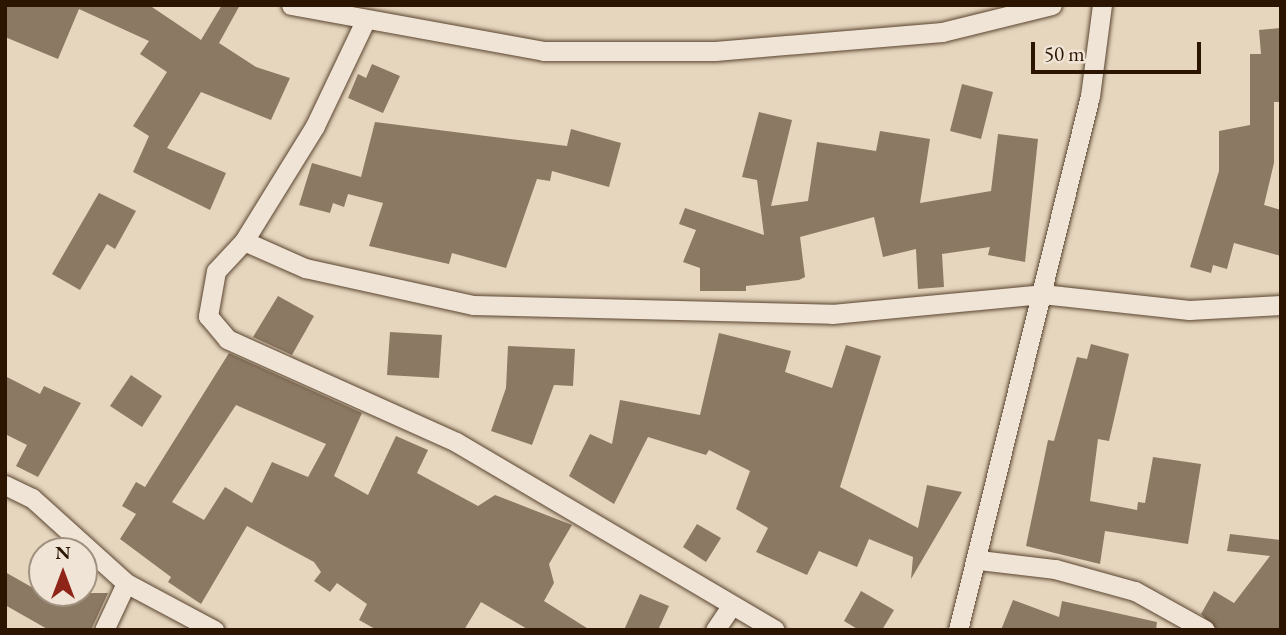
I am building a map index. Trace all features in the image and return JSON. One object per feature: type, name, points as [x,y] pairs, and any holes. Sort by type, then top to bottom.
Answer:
[{"type":"street","points":[[291,5],[365,21],[543,51],[715,51],[942,32],[1052,5]]},
{"type":"street","points":[[958,630],[979,560],[1090,96],[1102,5]]},
{"type":"street","points":[[365,21],[314,126],[244,241],[216,271],[208,298],[208,316],[227,339],[456,442],[775,630]]},
{"type":"street","points":[[244,241],[305,268],[473,305],[832,314],[1042,294],[1189,310],[1281,305]]},
{"type":"street","points":[[5,485],[32,498],[126,583],[214,630]]},
{"type":"street","points":[[979,560],[1055,569],[1135,591],[1205,630]]},
{"type":"street","points":[[104,630],[126,583]]},
{"type":"street","points":[[715,630],[732,605]]},
{"type":"building","points":[[5,5],[149,5],[201,40],[222,5],[240,5],[219,43],[256,67],[290,78],[271,120],[201,92],[167,148],[226,173],[210,210],[133,172],[149,136],[133,126],[167,72],[140,54],[149,41],[79,9],[58,59],[5,37]]},
{"type":"building","points":[[1281,28],[1281,102],[1274,102],[1274,163],[1264,205],[1281,210],[1281,256],[1234,243],[1227,269],[1213,265],[1211,273],[1190,267],[1219,171],[1219,131],[1250,125],[1250,54],[1261,54],[1259,30]]},
{"type":"building","points":[[372,64],[400,76],[383,113],[348,98],[358,74],[366,78]]},
{"type":"building","points":[[962,84],[993,92],[981,139],[950,131]]},
{"type":"building","points":[[759,112],[792,120],[771,206],[808,201],[817,142],[876,151],[880,131],[930,139],[920,203],[991,191],[998,134],[1038,139],[1025,262],[988,255],[990,247],[942,254],[944,287],[918,289],[916,249],[883,257],[874,217],[800,237],[805,277],[799,280],[746,286],[746,291],[700,291],[700,268],[683,262],[696,230],[679,224],[685,208],[764,235],[757,180],[742,177]]},
{"type":"building","points":[[375,122],[567,146],[571,129],[621,143],[609,187],[552,171],[550,181],[537,179],[506,268],[452,253],[449,264],[369,246],[383,203],[348,194],[344,207],[333,203],[330,213],[299,205],[312,163],[361,177]]},
{"type":"building","points":[[99,193],[136,211],[115,249],[107,244],[80,290],[52,274]]},
{"type":"building","points":[[278,296],[314,316],[292,355],[253,337]]},
{"type":"building","points":[[390,332],[442,335],[439,378],[387,375]]},
{"type":"building","points":[[719,333],[791,351],[785,372],[832,388],[846,345],[881,356],[840,487],[918,528],[927,485],[962,492],[911,579],[913,557],[869,539],[857,567],[819,551],[807,575],[756,552],[768,528],[736,509],[750,471],[709,450],[706,455],[648,437],[614,504],[569,476],[590,434],[612,444],[620,400],[700,415]]},
{"type":"building","points":[[1091,344],[1129,354],[1109,441],[1098,439],[1090,501],[1137,510],[1138,502],[1145,503],[1153,457],[1201,464],[1188,544],[1105,531],[1100,564],[1026,546],[1048,440],[1054,441],[1077,357],[1087,359]]},
{"type":"building","points":[[508,346],[575,349],[573,386],[554,385],[532,445],[491,431],[506,388]]},
{"type":"building","points":[[229,353],[362,413],[334,476],[368,495],[396,436],[428,450],[417,473],[478,506],[495,495],[572,525],[549,564],[554,583],[544,601],[590,630],[529,630],[481,602],[464,630],[377,630],[359,620],[367,604],[337,583],[330,592],[314,581],[321,572],[314,562],[247,526],[201,604],[168,582],[171,577],[120,539],[136,514],[122,506],[136,482],[145,487]],"holes":[[[236,405],[326,444],[308,477],[272,462],[252,503],[225,487],[204,520],[172,502]]]},
{"type":"building","points":[[131,375],[162,396],[142,427],[110,406]]},
{"type":"building","points":[[5,376],[40,394],[44,386],[81,403],[38,477],[16,466],[27,445],[5,434]]},
{"type":"building","points":[[697,524],[721,538],[706,562],[683,547]]},
{"type":"building","points":[[1230,534],[1281,540],[1281,630],[1217,630],[1201,614],[1214,591],[1234,603],[1270,556],[1227,551]]},
{"type":"building","points":[[5,572],[28,585],[28,607],[98,607],[98,593],[108,593],[91,630],[49,630],[5,605]]},
{"type":"building","points":[[861,591],[894,610],[882,630],[859,630],[844,621]]},
{"type":"building","points":[[640,594],[669,606],[658,630],[624,630]]},
{"type":"building","points":[[1013,600],[1059,617],[1062,601],[1157,622],[1156,630],[1001,630]]}]
